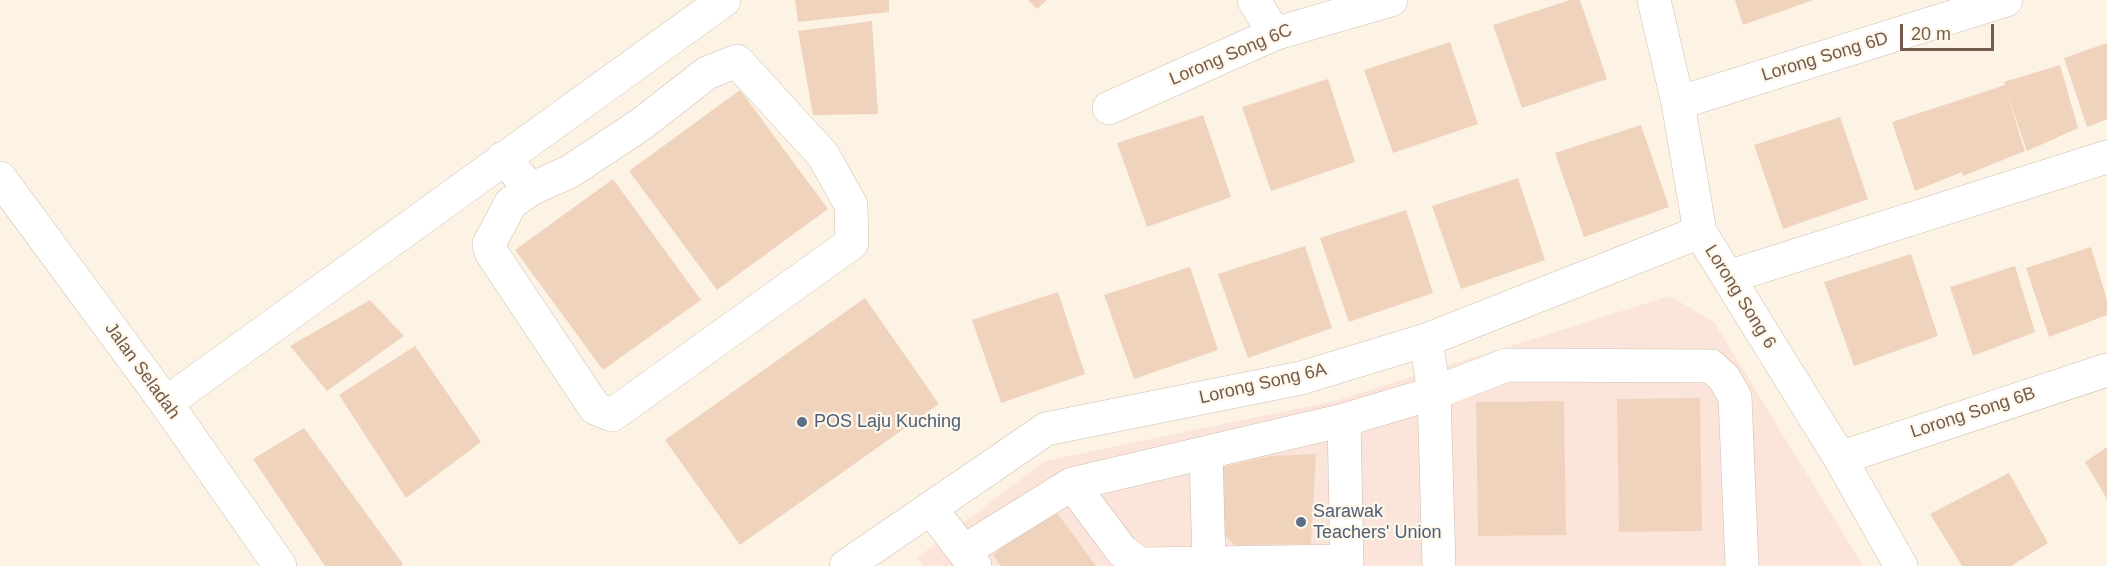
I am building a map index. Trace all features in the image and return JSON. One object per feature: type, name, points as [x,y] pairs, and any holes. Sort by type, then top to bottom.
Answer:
[{"type":"street","points":[[166,403],[724,0]]},
{"type":"street","points":[[1254,0],[1274,34]]},
{"type":"street","name":"Lorong Song 6C","points":[[1110,108],[1274,34],[1391,0]]},
{"type":"street","name":"Lorong Song 6","points":[[1654,0],[1678,103],[1700,232],[1840,458],[1901,566]]},
{"type":"street","name":"Lorong Song 6D","points":[[1678,103],[2007,0]]},
{"type":"street","points":[[737,61],[823,155],[851,205],[852,243],[612,414],[595,408],[490,252],[489,244],[511,204],[531,189],[578,166],[640,125],[707,73],[737,61]]},
{"type":"street","points":[[1728,277],[2107,157]]},
{"type":"street","points":[[503,158],[531,189]]},
{"type":"street","name":"Jalan Seladah","points":[[0,178],[166,403],[280,566]]},
{"type":"street","name":"Lorong Song 6A","points":[[846,566],[1046,429],[1301,378],[1426,340],[1700,232]]},
{"type":"street","points":[[1426,340],[1434,393],[1439,566]]},
{"type":"street","points":[[931,509],[969,559],[1072,484],[1344,420],[1434,393],[1507,365],[1711,366],[1724,378],[1735,397],[1742,566]]},
{"type":"street","name":"Lorong Song 6B","points":[[1840,458],[2107,370]]},
{"type":"street","points":[[1072,484],[1122,551],[1140,564],[1347,563],[1344,420]]},
{"type":"street","points":[[1206,453],[1209,562]]},
{"type":"shaded area","points":[[1670,296],[1714,322],[1863,566],[924,566],[917,558],[1045,461],[1335,401]]},
{"type":"building","points":[[795,0],[889,0],[889,12],[798,22]]},
{"type":"building","points":[[1028,0],[1047,0],[1037,9]]},
{"type":"building","points":[[1570,0],[1580,0],[1607,79],[1522,108],[1493,25]]},
{"type":"building","points":[[1735,0],[1813,0],[1743,25]]},
{"type":"building","points":[[872,21],[878,114],[813,115],[798,31]]},
{"type":"building","points":[[1450,42],[1478,124],[1393,153],[1364,70]]},
{"type":"building","points":[[2107,43],[2107,119],[2087,127],[2064,58]]},
{"type":"building","points":[[2060,65],[2078,128],[2027,151],[2006,91],[2025,151],[1963,176],[1962,172],[1915,191],[1892,122],[2005,85],[2004,82]]},
{"type":"building","points":[[1328,79],[1355,162],[1271,191],[1242,107]]},
{"type":"building","points":[[740,90],[828,209],[717,290],[629,171]]},
{"type":"building","points":[[1203,115],[1231,197],[1147,227],[1117,143]]},
{"type":"building","points":[[1840,117],[1868,199],[1783,229],[1754,145]]},
{"type":"building","points":[[1641,125],[1669,207],[1584,237],[1555,153]]},
{"type":"building","points":[[1518,178],[1545,260],[1461,289],[1432,206]]},
{"type":"building","points":[[613,179],[701,300],[603,370],[515,250]]},
{"type":"building","points":[[1406,210],[1433,293],[1349,322],[1320,238]]},
{"type":"building","points":[[1305,246],[1332,328],[1248,358],[1218,274]]},
{"type":"building","points":[[2091,247],[2107,300],[2107,315],[2049,337],[2026,268]]},
{"type":"building","points":[[1911,254],[1938,336],[1854,366],[1824,282]]},
{"type":"building","points":[[2015,266],[2035,332],[1973,356],[1950,287]]},
{"type":"building","points":[[1190,267],[1218,350],[1134,379],[1104,295]]},
{"type":"building","points":[[1058,292],[1085,374],[1001,403],[972,320]]},
{"type":"building","name":"POS Laju Kuching","points":[[865,298],[939,404],[740,545],[665,440]]},
{"type":"building","points":[[370,300],[404,336],[327,391],[290,346]]},
{"type":"building","points":[[415,346],[481,442],[406,498],[339,395]]},
{"type":"building","points":[[1700,398],[1702,531],[1619,532],[1617,399]]},
{"type":"building","points":[[1564,401],[1566,535],[1478,536],[1476,402]]},
{"type":"building","points":[[304,428],[403,564],[401,566],[325,566],[253,459]]},
{"type":"building","points":[[2107,447],[2107,499],[2085,462]]},
{"type":"building","points":[[1316,454],[1311,544],[1235,545],[1221,532],[1222,467],[1270,456]]},
{"type":"building","points":[[2009,473],[2048,543],[2011,566],[1962,566],[1930,514]]},
{"type":"building","points":[[1052,506],[1096,566],[1001,566],[993,555]]},
{"type":"place","name":"POS Laju Kuching","points":[[802,422]]},
{"type":"place","name":"Sarawak Teachers' Union","points":[[1301,522]]}]
